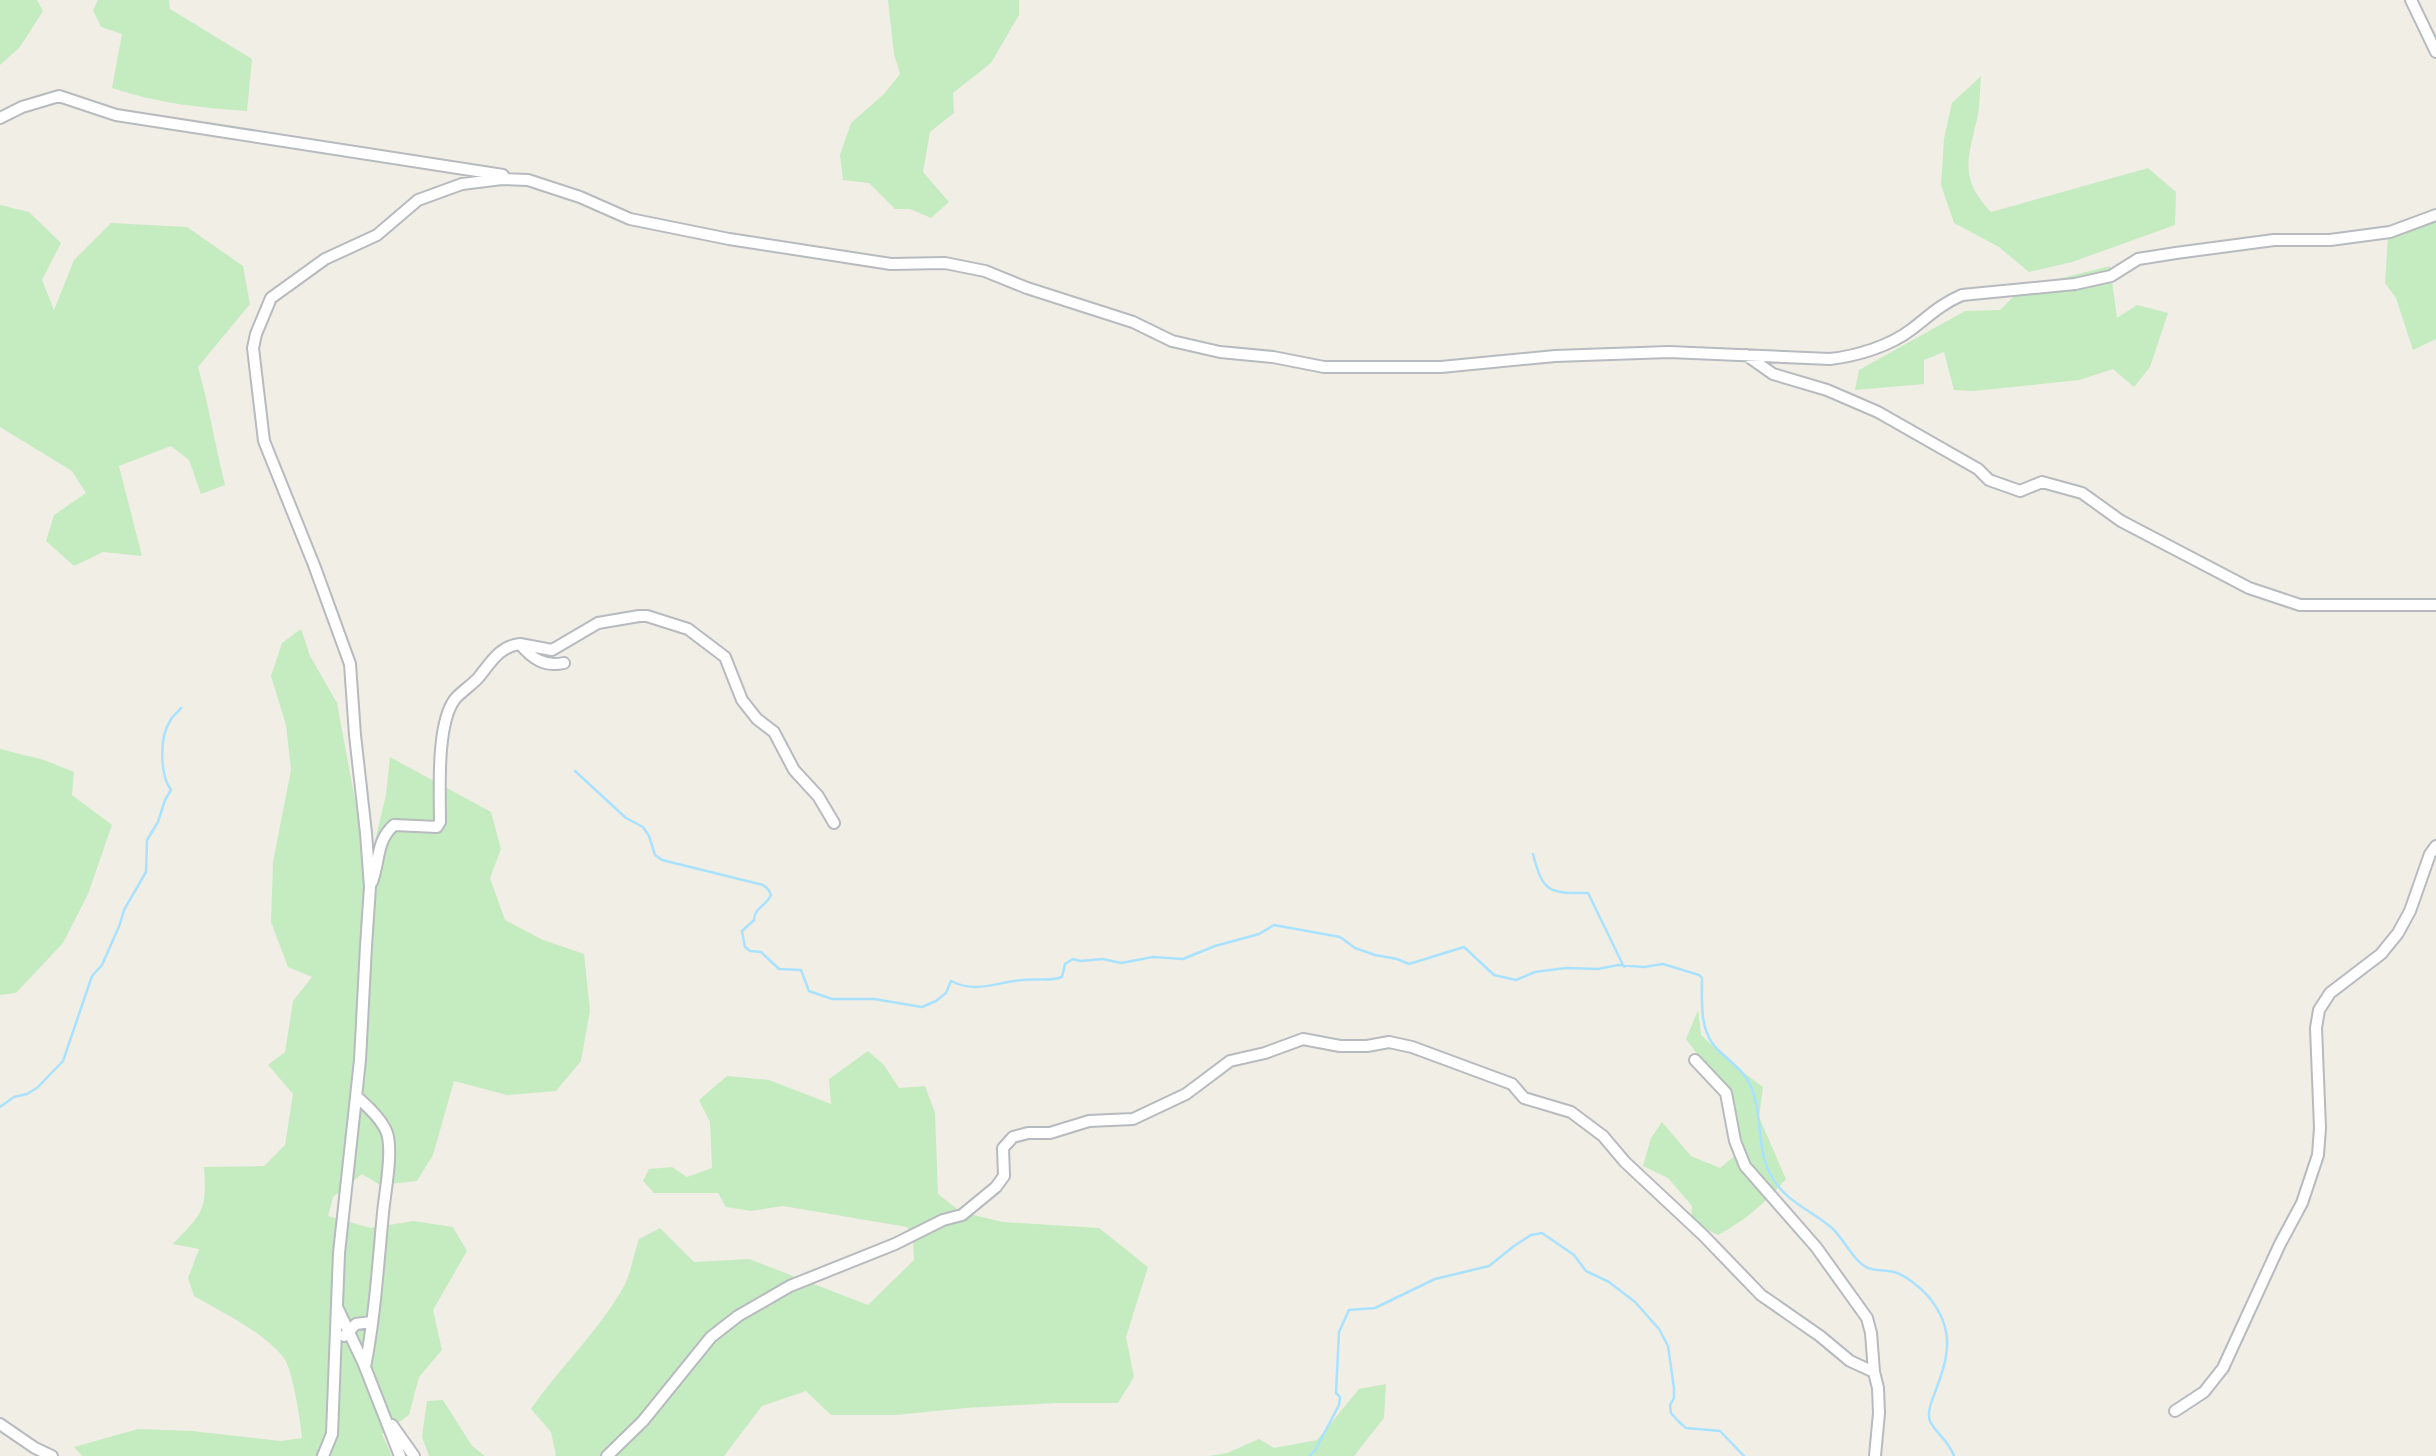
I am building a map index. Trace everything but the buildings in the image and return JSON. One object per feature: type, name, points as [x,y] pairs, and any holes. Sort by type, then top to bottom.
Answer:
[{"type":"street","points":[[2410,0],[2436,52]]},
{"type":"street","points":[[0,118],[22,107],[58,96],[116,115],[528,180],[605,206],[629,219],[704,234],[865,261],[914,265],[945,263],[985,271],[1027,288],[1133,322],[1172,341],[1220,352],[1273,357],[1324,367],[1441,367],[1555,356],[1669,352],[1830,359],[1850,356],[1911,331],[1944,303],[1962,295],[2076,284],[2111,276],[2138,259],[2176,253],[2274,240],[2330,240],[2390,232],[2436,215]]},
{"type":"street","points":[[323,1456],[332,1434],[339,1253],[356,1096],[370,887],[350,664],[264,441],[253,348],[271,298],[326,259],[377,235],[418,200],[462,184],[502,179],[528,180]]},
{"type":"street","points":[[1746,355],[1773,374],[1827,390],[1878,412],[1978,469],[1990,480],[2020,491],[2042,482],[2082,493],[2121,521],[2249,588],[2300,605],[2436,606]]},
{"type":"street","points":[[370,887],[380,842],[394,825],[437,827],[440,822],[441,758],[447,713],[455,700],[477,679],[492,659],[509,645],[552,650],[598,623],[639,616],[688,629],[724,657],[742,699],[757,719],[774,732],[794,771],[818,796],[834,823]]},
{"type":"street","points":[[520,645],[534,659],[553,665],[564,663]]},
{"type":"street","points":[[2175,1411],[2204,1392],[2223,1368],[2302,1203],[2318,1156],[2320,1128],[2316,1028],[2319,1010],[2330,993],[2381,954],[2398,933],[2410,911],[2430,855],[2436,846]]},
{"type":"street","points":[[607,1456],[643,1421],[711,1337],[737,1316],[790,1286],[904,1240],[943,1220],[962,1215],[975,1206],[1004,1176],[1003,1148],[1013,1137],[1028,1133],[1050,1133],[1089,1121],[1133,1119],[1186,1094],[1230,1061],[1265,1053],[1303,1039],[1340,1046],[1367,1046],[1389,1042],[1412,1047],[1512,1084],[1524,1098],[1571,1112],[1603,1136],[1625,1162],[1703,1235],[1761,1295],[1820,1336],[1850,1361],[1874,1372]]},
{"type":"street","points":[[1695,1060],[1726,1093],[1735,1140],[1745,1166],[1816,1247],[1867,1318],[1878,1388],[1879,1413],[1875,1456]]},
{"type":"street","points":[[356,1096],[383,1126],[388,1140],[388,1181],[383,1210],[377,1292],[365,1367]]},
{"type":"street","points":[[337,1306],[388,1420],[400,1456]]},
{"type":"street","points":[[334,1342],[356,1324],[371,1322]]},
{"type":"street","points":[[388,1420],[414,1456]]},
{"type":"street","points":[[0,1424],[51,1456]]},
{"type":"green space","points":[[0,0],[37,0],[43,11],[20,47],[0,65]]},
{"type":"green space","points":[[98,0],[169,0],[170,9],[252,59],[247,111],[179,104],[112,88],[122,34],[101,27],[93,10]]},
{"type":"green space","points":[[888,0],[1019,0],[1019,15],[991,63],[953,93],[954,113],[930,132],[923,172],[949,202],[931,218],[910,209],[895,209],[869,183],[843,180],[840,155],[851,123],[884,94],[900,74],[894,54]]},
{"type":"green space","points":[[1981,76],[1978,115],[1968,166],[1973,188],[1991,212],[2148,168],[2176,192],[2175,225],[2072,262],[2029,272],[1999,247],[1954,223],[1941,185],[1944,139],[1952,103]]},
{"type":"green space","points":[[0,205],[29,212],[61,243],[42,280],[54,310],[74,260],[111,223],[187,227],[243,266],[250,304],[198,367],[225,485],[201,494],[189,460],[171,446],[119,466],[142,556],[103,552],[74,566],[46,541],[54,515],[86,493],[72,471],[0,427]]},
{"type":"green space","points":[[2436,216],[2436,339],[2413,350],[2396,298],[2385,283],[2388,236]]},
{"type":"green space","points":[[2110,266],[2117,318],[2137,305],[2168,313],[2150,367],[2134,387],[2113,369],[2079,380],[1973,391],[1954,390],[1944,352],[1924,360],[1924,384],[1855,390],[1859,370],[1965,311],[2000,310],[2022,288]]},
{"type":"green space","points":[[301,629],[310,656],[337,703],[368,870],[386,795],[390,757],[491,812],[501,849],[490,878],[505,920],[543,940],[584,954],[590,1011],[581,1061],[556,1091],[507,1095],[454,1081],[433,1155],[417,1181],[380,1185],[362,1174],[333,1197],[328,1216],[371,1228],[413,1221],[453,1227],[467,1251],[433,1310],[442,1350],[419,1377],[409,1415],[382,1434],[392,1456],[82,1456],[74,1447],[138,1429],[192,1431],[281,1441],[302,1438],[293,1384],[284,1358],[254,1331],[194,1296],[188,1278],[199,1249],[173,1244],[201,1210],[205,1194],[204,1167],[264,1166],[285,1145],[293,1094],[268,1065],[285,1052],[293,1001],[312,977],[288,967],[271,922],[273,862],[291,770],[286,725],[271,676],[282,643]]},
{"type":"green space","points":[[0,749],[44,760],[74,772],[72,795],[112,825],[88,894],[63,943],[16,993],[0,995]]},
{"type":"green space","points":[[1698,1010],[1701,1035],[1731,1063],[1763,1087],[1759,1117],[1786,1179],[1755,1210],[1718,1235],[1691,1222],[1692,1206],[1668,1178],[1643,1166],[1651,1138],[1662,1122],[1691,1156],[1720,1168],[1744,1148],[1721,1091],[1686,1039]]},
{"type":"green space","points":[[868,1051],[884,1065],[899,1088],[925,1086],[935,1113],[938,1194],[961,1212],[1003,1222],[1099,1228],[1148,1267],[1126,1337],[1134,1377],[1118,1403],[1056,1403],[896,1415],[831,1415],[806,1391],[762,1406],[724,1456],[554,1456],[556,1455],[551,1432],[531,1409],[614,1302],[626,1281],[639,1239],[660,1228],[694,1262],[749,1259],[868,1305],[914,1260],[913,1240],[907,1227],[783,1206],[751,1211],[726,1207],[718,1193],[654,1193],[643,1181],[649,1169],[672,1167],[687,1177],[712,1168],[710,1122],[699,1100],[727,1076],[769,1080],[831,1104],[829,1079]]},
{"type":"green space","points":[[1386,1384],[1384,1418],[1354,1456],[1209,1456],[1227,1453],[1259,1439],[1274,1448],[1317,1440],[1359,1389]]},
{"type":"green space","points":[[443,1400],[472,1446],[485,1456],[429,1456],[422,1437],[427,1401]]},
{"type":"waterway","points":[[0,1107],[14,1097],[37,1088],[63,1061],[92,976],[102,965],[124,910],[146,872],[147,840],[158,822],[171,790],[163,766],[164,737],[171,719],[181,708]]},
{"type":"waterway","points":[[575,771],[626,818],[643,827],[655,855],[662,860],[763,885],[768,889],[771,895],[769,899],[742,931],[745,947],[750,951],[761,952],[779,969],[801,970],[809,991],[832,999],[874,999],[922,1007],[946,993],[951,981],[978,987],[1023,980],[1048,980],[1062,977],[1065,964],[1073,959],[1103,959],[1121,963],[1153,957],[1183,959],[1215,946],[1259,934],[1274,925],[1340,937],[1355,948],[1409,964],[1464,947],[1494,975],[1516,980],[1535,972],[1566,968],[1598,969],[1618,965],[1644,967],[1663,964],[1699,975],[1702,978],[1702,1006],[1707,1034],[1717,1049],[1744,1075],[1753,1091],[1766,1165],[1777,1185],[1791,1199],[1832,1228],[1863,1265],[1903,1276],[1925,1293],[1937,1309],[1943,1321],[1947,1345],[1929,1418],[1954,1456]]},
{"type":"waterway","points":[[1533,854],[1540,877],[1550,888],[1565,893],[1588,893],[1624,967]]},
{"type":"waterway","points":[[1310,1456],[1339,1405],[1340,1397],[1336,1393],[1339,1332],[1349,1310],[1375,1308],[1435,1279],[1489,1266],[1531,1235],[1542,1233],[1574,1255],[1586,1271],[1609,1282],[1635,1302],[1659,1329],[1668,1346],[1674,1388],[1671,1413],[1679,1422],[1686,1428],[1720,1431],[1744,1456]]}]
